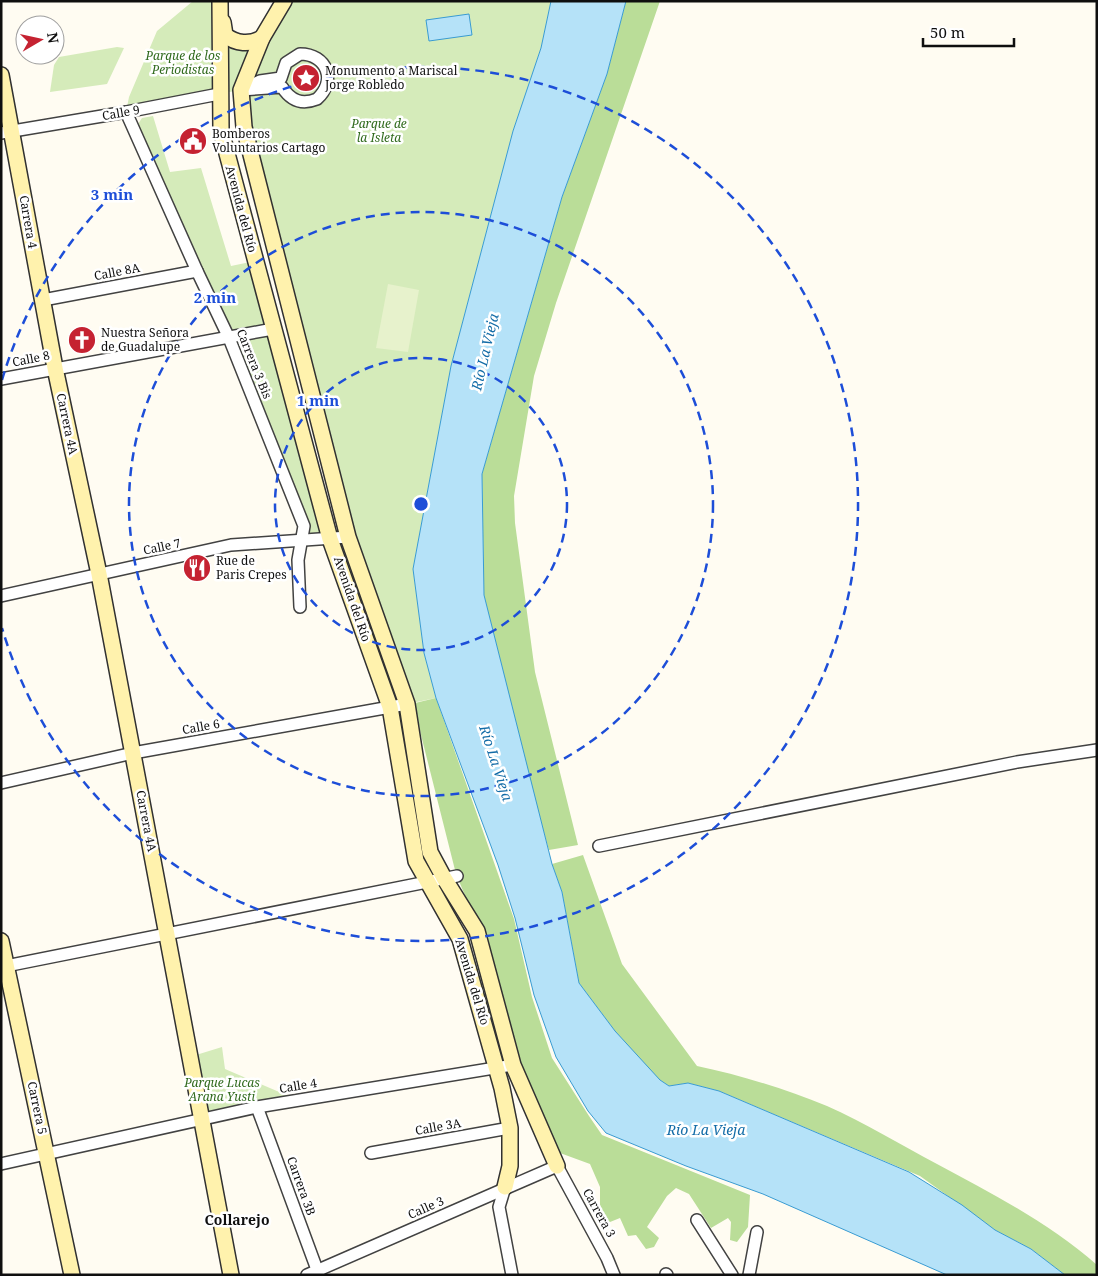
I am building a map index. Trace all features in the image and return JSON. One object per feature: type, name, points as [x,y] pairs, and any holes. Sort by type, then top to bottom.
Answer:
[{"type":"main road","name":"Avenida del Río","points":[[284,1],[262,38],[241,90],[244,127],[348,537],[407,704],[430,852],[450,877],[477,931],[513,1065],[557,1166]]},
{"type":"main road","name":"Avenida del Río","points":[[222,10],[219,94],[221,131],[330,539],[390,707],[416,861],[460,939],[497,1068],[510,1128],[510,1166],[505,1187]]},
{"type":"main road","points":[[222,10],[225,35],[239,42],[248,43],[262,38]]},
{"type":"main road","name":"Carrera 4","points":[[1,75],[6,132],[43,300],[55,368]]},
{"type":"main road","name":"Calle 9","points":[[219,94],[241,90]]},
{"type":"main road","name":"Carrera 4A","points":[[55,368],[99,574],[231,1275]]},
{"type":"main road","name":"Carrera 5","points":[[1,941],[4,966],[47,1154],[72,1275]]},
{"type":"street","points":[[300,54],[316,57],[323,62],[329,76],[324,93],[310,102],[293,99],[282,83],[286,63],[300,54]]},
{"type":"street","name":"Calle 9","points":[[241,90],[282,83]]},
{"type":"street","name":"Calle 9","points":[[6,132],[219,94]]},
{"type":"street","name":"Carrera 3 Bis","points":[[126,112],[229,338],[304,526],[298,560],[300,607]]},
{"type":"street","name":"Calle 8A","points":[[43,300],[197,271]]},
{"type":"street","name":"Calle 8","points":[[1,379],[273,329]]},
{"type":"street","name":"Calle 7","points":[[1,596],[231,545],[348,537]]},
{"type":"street","name":"Calle 6","points":[[1,783],[133,753],[407,704]]},
{"type":"street","points":[[599,846],[1017,762],[1097,750]]},
{"type":"street","points":[[4,966],[450,877]]},
{"type":"street","name":"Calle 4","points":[[1,1164],[257,1107],[513,1065]]},
{"type":"street","name":"Carrera 3B","points":[[257,1107],[315,1274]]},
{"type":"street","name":"Calle 3A","points":[[372,1153],[510,1128]]},
{"type":"street","name":"Calle 3","points":[[315,1274],[505,1187],[557,1166]]},
{"type":"street","name":"Carrera 3","points":[[557,1166],[608,1258],[614,1275]]},
{"type":"street","points":[[505,1187],[499,1207],[512,1275]]},
{"type":"street","points":[[697,1220],[732,1275]]},
{"type":"street","points":[[748,1275],[757,1232]]},
{"type":"green space","name":"Parque de la Isleta","points":[[193,1],[222,1],[223,29],[248,43],[284,1],[551,1],[541,48],[513,131],[451,366],[413,569],[424,653],[436,698],[407,704],[348,537],[240,90],[126,112],[129,97],[157,31]]},
{"type":"green space","points":[[626,1],[660,1],[556,303],[534,376],[514,496],[515,523],[535,672],[578,845],[549,850],[534,799],[484,595],[482,474],[562,197],[607,74]]},
{"type":"green space","points":[[117,47],[124,48],[107,84],[50,92],[54,65],[65,65],[65,56]]},
{"type":"green space","points":[[153,116],[170,172],[201,168],[231,266],[255,261],[330,539],[302,541],[304,526],[134,130],[142,118]]},
{"type":"green space","points":[[388,284],[419,290],[408,352],[376,348]]},
{"type":"green space","points":[[436,698],[514,919],[532,997],[552,1058],[602,1135],[750,1195],[748,1227],[737,1242],[730,1240],[731,1222],[728,1218],[711,1228],[689,1194],[676,1188],[667,1196],[647,1227],[659,1238],[654,1247],[646,1249],[636,1235],[628,1236],[620,1218],[600,1226],[600,1187],[590,1164],[560,1153],[536,1114],[517,1066],[490,955],[456,874],[421,735],[415,703]]},
{"type":"green space","points":[[583,855],[622,964],[697,1066],[779,1088],[827,1106],[855,1120],[1040,1222],[1097,1265],[1097,1275],[1065,1275],[1031,1249],[995,1230],[920,1176],[719,1091],[688,1083],[669,1086],[660,1080],[615,1031],[579,983],[562,892],[552,864]]},
{"type":"green space","name":"Parque Lucas Arana Yusti","points":[[222,1047],[225,1069],[291,1097],[204,1116],[196,1055]]},
{"type":"water","name":"Río La Vieja","points":[[551,1],[626,1],[607,74],[562,197],[482,474],[484,595],[552,864],[562,892],[579,983],[615,1031],[660,1080],[669,1086],[688,1083],[719,1091],[909,1172],[962,1205],[995,1230],[1031,1249],[1065,1275],[947,1275],[763,1194],[686,1166],[606,1133],[588,1111],[556,1057],[534,995],[515,918],[498,865],[436,698],[424,653],[413,569],[451,366],[513,131],[541,48]]},
{"type":"water","points":[[469,14],[472,35],[429,41],[426,20]]},
{"type":"place","name":"Monumento a Mariscal Jorge Robledo","points":[[306,78]]},
{"type":"place","name":"Bomberos Voluntarios Cartago","points":[[193,141]]},
{"type":"place","name":"Nuestra Señora de Guadalupe","points":[[82,340]]},
{"type":"place","name":"Rue de Paris Crepes","points":[[197,568]]},
{"type":"district","name":"Collarejo","points":[[237,1220]]},
{"type":"park label","name":"Parque de los Periodistas","points":[[183,63]]}]
